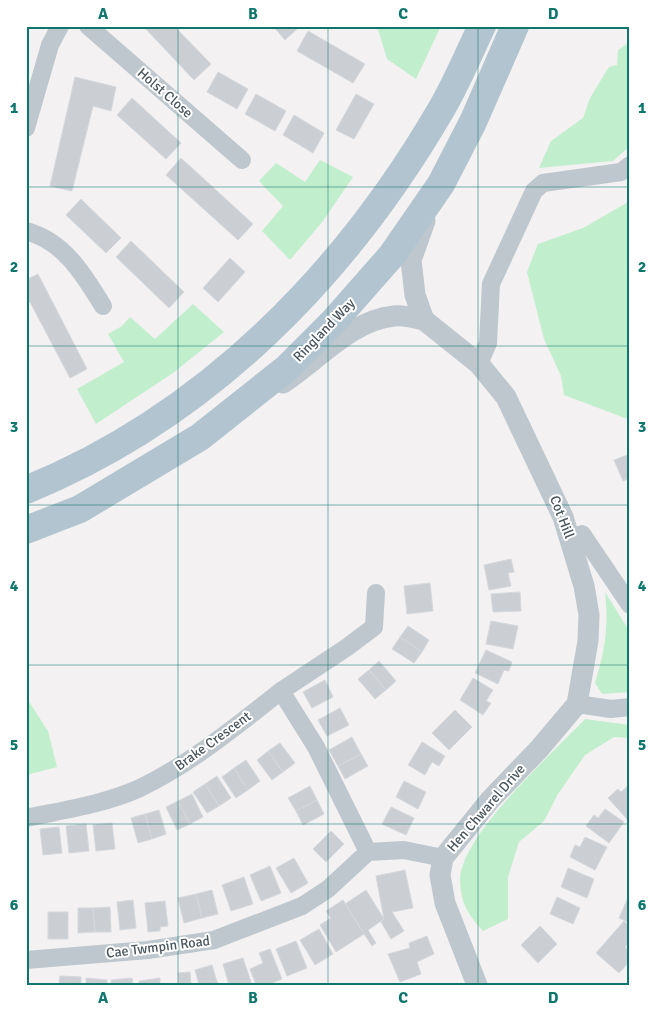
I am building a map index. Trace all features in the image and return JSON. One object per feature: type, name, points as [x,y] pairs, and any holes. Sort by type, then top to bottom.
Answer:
[{"type":"main road","points":[[26,490],[96,459],[159,420],[229,368],[293,309],[357,235],[407,161],[442,107],[482,26]]},
{"type":"main road","name":"Ringland Way","points":[[26,530],[80,509],[200,438],[287,368],[333,322],[392,255],[442,184],[474,122],[515,26]]},
{"type":"street","points":[[26,128],[50,45],[60,26]]},
{"type":"street","name":"Holst Close","points":[[88,26],[242,160]]},
{"type":"street","points":[[479,364],[488,343],[491,284],[534,191],[543,183],[621,172],[630,165]]},
{"type":"street","points":[[200,438],[308,367],[363,324],[395,316],[424,320],[415,295],[410,260],[442,184]]},
{"type":"street","points":[[26,231],[39,235],[64,252],[84,275],[103,306]]},
{"type":"street","name":"Cot Hill","points":[[424,320],[479,364],[506,397],[552,491],[579,568],[589,615],[588,641],[577,704]]},
{"type":"street","name":"Cot Hill","points":[[582,534],[630,605]]},
{"type":"street","name":"Brake Crescent","points":[[26,818],[107,800],[139,788],[185,764],[281,690],[346,648],[374,627],[376,593]]},
{"type":"street","points":[[281,690],[316,747],[368,852],[404,850],[443,858]]},
{"type":"street","points":[[577,704],[611,709],[630,707]]},
{"type":"street","name":"Hen Chwarel Drive","points":[[477,985],[445,903],[440,875],[443,858],[484,807],[539,749],[577,704]]},
{"type":"street","name":"Cae Twmpin Road","points":[[26,960],[139,951],[214,940],[302,906],[328,889],[368,852]]},
{"type":"green space","points":[[377,26],[440,28],[416,79],[387,59]]},
{"type":"green space","points":[[630,42],[630,146],[613,161],[539,168],[551,141],[583,118],[590,98],[609,67],[617,65],[618,50]]},
{"type":"green space","points":[[320,160],[353,177],[323,221],[290,260],[262,231],[283,206],[259,181],[276,163],[305,182]]},
{"type":"green space","points":[[630,201],[630,420],[564,395],[561,376],[544,339],[527,272],[538,244],[583,228]]},
{"type":"green space","points":[[193,304],[224,332],[173,373],[96,424],[77,389],[124,362],[108,334],[122,326],[130,317],[155,339]]},
{"type":"green space","points":[[605,592],[630,632],[630,692],[602,694],[595,683],[605,638],[607,616]]},
{"type":"green space","points":[[26,697],[48,731],[57,767],[26,775]]},
{"type":"green space","points":[[585,719],[630,725],[630,738],[614,737],[585,755],[558,794],[544,821],[519,842],[508,877],[508,919],[483,931],[469,914],[462,896],[460,880],[464,862],[475,841],[491,818]]},
{"type":"building","points":[[143,26],[174,26],[211,64],[194,80]]},
{"type":"building","points":[[273,26],[300,26],[285,40]]},
{"type":"building","points":[[308,31],[365,64],[353,83],[297,51]]},
{"type":"building","points":[[218,72],[248,89],[237,109],[207,92]]},
{"type":"building","points":[[75,77],[116,87],[111,111],[93,106],[72,191],[50,186]]},
{"type":"building","points":[[256,94],[286,111],[275,131],[245,114]]},
{"type":"building","points":[[356,94],[374,104],[354,139],[336,130]]},
{"type":"building","points":[[132,98],[181,143],[166,159],[117,115]]},
{"type":"building","points":[[294,115],[324,133],[313,153],[283,135]]},
{"type":"building","points":[[181,158],[253,224],[238,240],[166,175]]},
{"type":"building","points":[[81,199],[121,238],[106,253],[66,215]]},
{"type":"building","points":[[131,241],[184,292],[169,308],[116,257]]},
{"type":"building","points":[[230,258],[245,272],[218,302],[203,288]]},
{"type":"building","points":[[38,274],[87,369],[70,378],[30,302],[26,304],[26,280]]},
{"type":"building","points":[[630,454],[630,478],[623,481],[614,460]]},
{"type":"building","points":[[511,559],[514,572],[508,573],[511,586],[489,590],[484,565]]},
{"type":"building","points":[[430,583],[433,611],[407,614],[404,586]]},
{"type":"building","points":[[520,592],[521,611],[493,612],[491,594]]},
{"type":"building","points":[[491,621],[518,626],[513,649],[486,644]]},
{"type":"building","points":[[408,626],[429,640],[422,652],[400,637]]},
{"type":"building","points":[[400,637],[422,652],[414,663],[392,649]]},
{"type":"building","points":[[486,650],[512,662],[509,671],[504,670],[498,684],[475,673]]},
{"type":"building","points":[[379,661],[396,681],[386,690],[369,670]]},
{"type":"building","points":[[369,670],[386,690],[375,699],[358,679]]},
{"type":"building","points":[[473,678],[493,690],[486,701],[491,703],[483,715],[460,700]]},
{"type":"building","points":[[325,680],[333,697],[312,708],[303,692]]},
{"type":"building","points":[[340,708],[349,725],[327,736],[318,720]]},
{"type":"building","points":[[455,710],[472,727],[449,750],[432,733]]},
{"type":"building","points":[[352,737],[361,754],[338,766],[329,750]]},
{"type":"building","points":[[422,742],[445,756],[439,766],[432,762],[425,775],[408,765]]},
{"type":"building","points":[[280,743],[295,763],[283,772],[268,751]]},
{"type":"building","points":[[268,751],[283,772],[272,780],[257,760]]},
{"type":"building","points":[[361,754],[368,766],[345,779],[338,766]]},
{"type":"building","points":[[246,760],[260,781],[248,790],[234,768]]},
{"type":"building","points":[[234,768],[248,790],[236,798],[222,777]]},
{"type":"building","points":[[217,776],[231,798],[219,806],[205,784]]},
{"type":"building","points":[[404,781],[426,792],[418,809],[396,797]]},
{"type":"building","points":[[205,784],[219,806],[207,813],[193,792]]},
{"type":"building","points":[[630,784],[630,817],[627,819],[608,798],[618,789],[621,792]]},
{"type":"building","points":[[310,786],[317,800],[296,811],[288,798]]},
{"type":"building","points":[[192,794],[203,817],[190,824],[178,801]]},
{"type":"building","points":[[317,800],[324,814],[303,825],[296,811]]},
{"type":"building","points":[[178,801],[190,824],[177,830],[166,807]]},
{"type":"building","points":[[391,807],[414,818],[406,835],[382,824]]},
{"type":"building","points":[[605,809],[624,822],[609,843],[586,826],[594,815],[598,818]]},
{"type":"building","points":[[159,810],[166,834],[152,839],[145,814]]},
{"type":"building","points":[[145,814],[152,839],[138,843],[131,818]]},
{"type":"building","points":[[112,823],[115,849],[96,851],[93,825]]},
{"type":"building","points":[[86,824],[89,851],[69,853],[66,826]]},
{"type":"building","points":[[59,827],[62,853],[43,855],[40,829]]},
{"type":"building","points":[[331,831],[344,844],[326,862],[313,849]]},
{"type":"building","points":[[585,837],[607,847],[595,870],[570,857],[575,845],[580,847]]},
{"type":"building","points":[[294,858],[308,883],[291,893],[276,868]]},
{"type":"building","points":[[270,866],[281,893],[261,901],[250,875]]},
{"type":"building","points":[[568,868],[594,879],[587,898],[561,887]]},
{"type":"building","points":[[405,870],[413,908],[392,912],[404,931],[391,939],[381,922],[384,919],[376,876]]},
{"type":"building","points":[[244,877],[253,904],[231,911],[222,885]]},
{"type":"building","points":[[212,890],[218,914],[202,918],[196,894]]},
{"type":"building","points":[[366,890],[384,919],[368,930],[376,943],[372,946],[345,904]]},
{"type":"building","points":[[196,894],[202,918],[184,923],[178,898]]},
{"type":"building","points":[[557,897],[580,908],[573,924],[550,914]]},
{"type":"building","points":[[133,900],[136,928],[120,930],[117,902]]},
{"type":"building","points":[[343,900],[364,934],[336,952],[320,925],[331,918],[326,911]]},
{"type":"building","points":[[627,900],[630,901],[630,923],[619,918]]},
{"type":"building","points":[[165,901],[168,926],[160,927],[160,931],[148,932],[145,903]]},
{"type":"building","points":[[110,907],[111,932],[95,932],[93,908]]},
{"type":"building","points":[[78,908],[93,908],[95,932],[78,933]]},
{"type":"building","points":[[48,912],[68,912],[68,939],[48,939]]},
{"type":"building","points":[[624,921],[630,926],[630,942],[625,947],[630,951],[630,961],[619,973],[596,953]]},
{"type":"building","points":[[540,926],[557,944],[538,963],[521,945]]},
{"type":"building","points":[[319,929],[333,954],[315,965],[300,940]]},
{"type":"building","points":[[427,936],[434,954],[417,962],[421,974],[400,982],[388,954],[410,948],[409,943]]},
{"type":"building","points":[[296,941],[307,968],[287,976],[276,949]]},
{"type":"building","points":[[270,949],[282,979],[267,985],[256,985],[250,969],[263,963],[259,953]]},
{"type":"building","points":[[243,958],[252,985],[229,985],[223,964]]},
{"type":"building","points":[[212,965],[218,985],[199,985],[195,970]]},
{"type":"building","points":[[190,972],[191,985],[173,985],[179,984],[178,973]]},
{"type":"building","points":[[60,976],[81,977],[81,985],[59,985]]},
{"type":"building","points":[[86,978],[107,980],[107,985],[86,985]]},
{"type":"building","points":[[132,978],[133,985],[111,985],[111,980]]},
{"type":"building","points":[[160,978],[160,985],[139,985],[139,981]]}]
